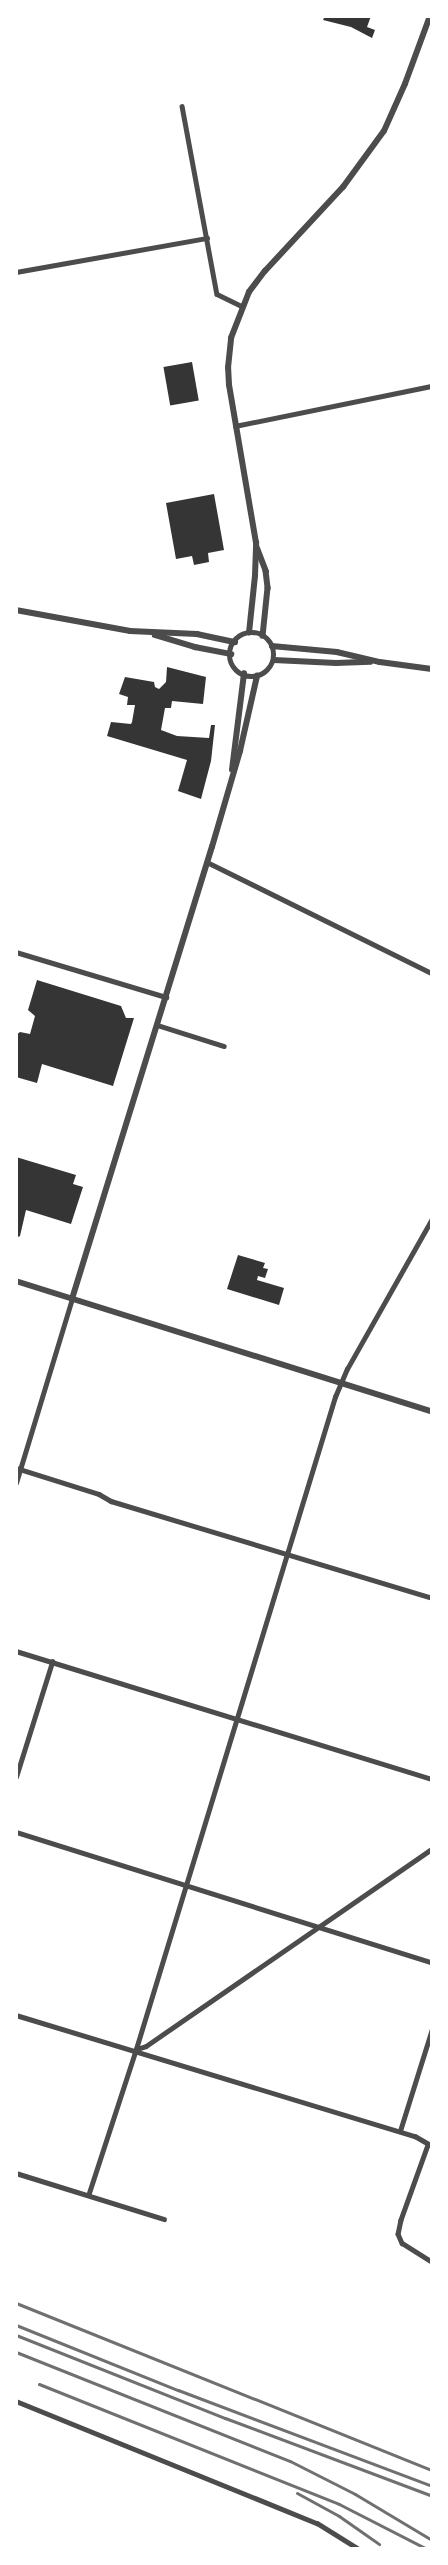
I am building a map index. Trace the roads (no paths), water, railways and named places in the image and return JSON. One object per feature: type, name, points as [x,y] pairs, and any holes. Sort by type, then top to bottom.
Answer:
[{"type":"street","points":[[263,636],[268,588],[266,571],[256,543],[229,385],[229,351],[234,325],[249,292],[265,271],[338,193],[373,149],[396,107],[430,16]]},
{"type":"street","points":[[182,106],[217,294],[242,306]]},
{"type":"street","points":[[16,272],[206,238]]},
{"type":"street","points":[[235,426],[432,386]]},
{"type":"street","points":[[249,633],[255,584],[256,543]]},
{"type":"street","points":[[16,610],[151,633],[195,647],[230,654]]},
{"type":"street","points":[[151,633],[197,634],[235,642]]},
{"type":"street","points":[[249,633],[263,636],[272,646],[274,660],[269,669],[257,676],[244,674],[236,668],[230,654],[235,642],[249,633]]},
{"type":"street","points":[[272,646],[337,652],[380,662],[432,669]]},
{"type":"street","points":[[274,660],[336,663],[380,662]]},
{"type":"street","points":[[232,777],[233,748],[244,674]]},
{"type":"street","points":[[16,1483],[18,1469],[208,862],[240,751],[257,676]]},
{"type":"street","points":[[208,862],[418,968],[432,973]]},
{"type":"street","points":[[16,952],[166,997]]},
{"type":"street","points":[[158,1025],[224,1046]]},
{"type":"street","points":[[89,2193],[136,2049],[235,1719],[340,1383],[432,1219]]},
{"type":"street","points":[[16,1281],[432,1411]]},
{"type":"street","points":[[18,1469],[99,1494],[106,1500],[432,1598]]},
{"type":"street","points":[[16,1651],[432,1779]]},
{"type":"street","points":[[16,1777],[52,1662]]},
{"type":"street","points":[[16,1832],[432,1962]]},
{"type":"street","points":[[136,2049],[146,2046],[432,1849]]},
{"type":"street","points":[[16,2015],[136,2049],[415,2136],[430,2145],[401,2220],[398,2234],[402,2243],[432,2262]]},
{"type":"street","points":[[400,2132],[432,2029]]},
{"type":"street","points":[[16,2172],[89,2193],[164,2218]]},
{"type":"street","points":[[16,2401],[317,2523],[359,2549]]},
{"type":"railway","points":[[16,2303],[432,2470]]},
{"type":"railway","points":[[16,2325],[178,2390],[432,2486]]},
{"type":"railway","points":[[16,2335],[225,2418],[432,2496]]},
{"type":"railway","points":[[16,2352],[290,2461],[355,2494],[432,2540]]},
{"type":"railway","points":[[39,2384],[339,2504],[427,2549]]},
{"type":"railway","points":[[297,2493],[339,2516],[379,2544]]}]
